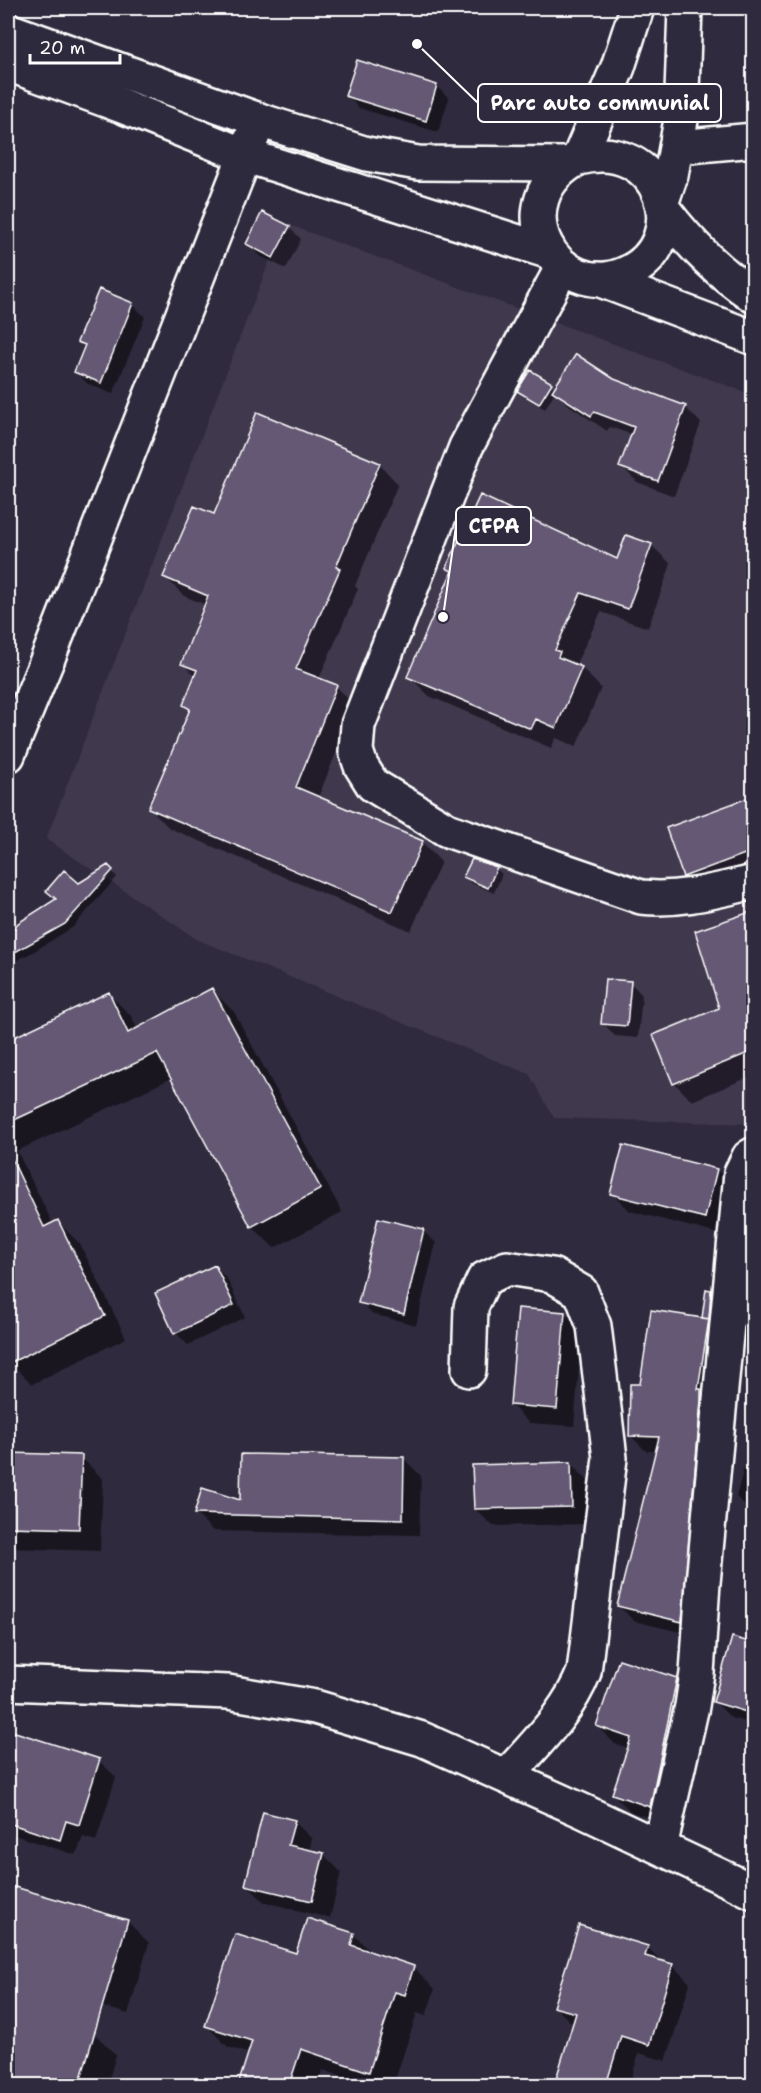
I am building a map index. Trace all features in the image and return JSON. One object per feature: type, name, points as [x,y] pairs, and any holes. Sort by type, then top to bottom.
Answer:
[{"type":"street","points":[[556,259],[542,237],[538,222],[544,189],[553,176],[572,161],[618,67],[637,8]]},
{"type":"street","points":[[598,279],[628,273],[640,265],[659,240],[663,226],[663,206],[678,147],[685,8]]},
{"type":"street","points":[[8,30],[259,120],[367,154],[444,164],[572,161],[593,154],[623,157],[648,175],[657,187],[663,206],[704,258],[753,296]]},
{"type":"street","points":[[8,64],[122,106],[244,155],[556,259],[586,277],[598,279],[753,338]]},
{"type":"street","points":[[8,755],[259,120]]},
{"type":"street","points":[[678,147],[753,140]]},
{"type":"street","points":[[556,259],[466,447],[358,725],[356,751],[361,766],[374,785],[447,830],[641,897],[664,899],[698,896],[753,882]]},
{"type":"street","points":[[660,1847],[692,1706],[697,1673],[703,1583],[741,1173],[753,1154]]},
{"type":"street","points":[[469,1370],[471,1307],[484,1279],[507,1268],[552,1275],[581,1292],[594,1326],[610,1458],[584,1672],[576,1692],[565,1709],[507,1776]]},
{"type":"street","points":[[8,1683],[228,1692],[315,1707],[422,1739],[507,1776],[753,1892]]},
{"type":"shaded area","points":[[284,223],[753,395],[753,1124],[554,1118],[529,1074],[198,940],[46,839]]},
{"type":"building","points":[[357,60],[437,85],[426,121],[345,96]]},
{"type":"building","points":[[262,212],[290,226],[273,258],[246,244]]},
{"type":"building","points":[[99,289],[133,303],[101,383],[74,372],[85,345],[77,342]]},
{"type":"building","points":[[576,354],[614,379],[686,406],[658,481],[619,467],[634,427],[594,412],[591,416],[552,391]]},
{"type":"building","points":[[530,370],[552,383],[539,404],[517,391]]},
{"type":"building","points":[[257,412],[380,463],[336,567],[340,569],[296,669],[337,685],[296,787],[423,841],[392,912],[148,808],[190,709],[183,705],[197,670],[181,664],[208,596],[163,577],[194,506],[214,514]]},
{"type":"building","points":[[480,495],[617,559],[626,535],[652,544],[628,609],[581,593],[555,650],[560,652],[558,657],[582,667],[556,728],[536,719],[531,729],[407,677],[452,571],[446,568]]},
{"type":"building","points":[[753,796],[753,851],[683,877],[666,828]]},
{"type":"building","points":[[472,859],[497,867],[488,888],[463,877]]},
{"type":"building","points":[[108,865],[113,870],[65,924],[8,956],[8,936],[18,923],[56,899],[46,891],[64,870],[79,883]]},
{"type":"building","points":[[753,911],[753,1051],[673,1084],[653,1035],[719,1008],[695,931]]},
{"type":"building","points":[[605,979],[631,981],[627,1026],[601,1024]]},
{"type":"building","points":[[212,988],[321,1189],[251,1227],[157,1053],[8,1123],[8,1040],[109,992],[128,1033]]},
{"type":"building","points":[[623,1145],[717,1169],[705,1218],[610,1194]]},
{"type":"building","points":[[8,1151],[44,1227],[58,1220],[105,1316],[8,1364]]},
{"type":"building","points":[[378,1218],[424,1229],[404,1314],[358,1303]]},
{"type":"building","points":[[215,1265],[234,1305],[174,1334],[155,1293]]},
{"type":"building","points":[[706,1289],[711,1290],[709,1319],[702,1318]]},
{"type":"building","points":[[518,1308],[565,1312],[557,1409],[510,1405]]},
{"type":"building","points":[[651,1310],[709,1319],[698,1389],[701,1389],[701,1400],[682,1622],[617,1606],[659,1437],[629,1436],[630,1384],[640,1384]]},
{"type":"building","points":[[8,1453],[82,1455],[79,1529],[8,1527]]},
{"type":"building","points":[[241,1454],[404,1457],[403,1519],[194,1514],[202,1488],[240,1500]]},
{"type":"building","points":[[571,1462],[572,1507],[474,1509],[472,1465]]},
{"type":"building","points":[[732,1637],[753,1643],[753,1714],[713,1702]]},
{"type":"building","points":[[619,1659],[677,1678],[650,1807],[612,1794],[631,1738],[596,1726]]},
{"type":"building","points":[[12,1731],[100,1759],[79,1825],[66,1821],[60,1840],[8,1823],[8,1744]]},
{"type":"building","points":[[263,1812],[295,1820],[288,1845],[324,1853],[312,1901],[245,1885]]},
{"type":"building","points":[[8,1885],[128,1920],[79,2085],[8,2085]]},
{"type":"building","points":[[307,1918],[354,1933],[351,1945],[414,1966],[405,1995],[395,1992],[369,2072],[301,2049],[289,2085],[238,2085],[252,2041],[205,2026],[235,1934],[296,1953]]},
{"type":"building","points":[[579,1925],[648,1946],[645,1956],[673,1964],[649,2045],[621,2036],[606,2085],[579,2085],[556,2079],[576,2013],[553,2007]]},
{"type":"place","name":"Parc auto communial","points":[[417,44]]},
{"type":"place","name":"CFPA","points":[[443,617]]}]
